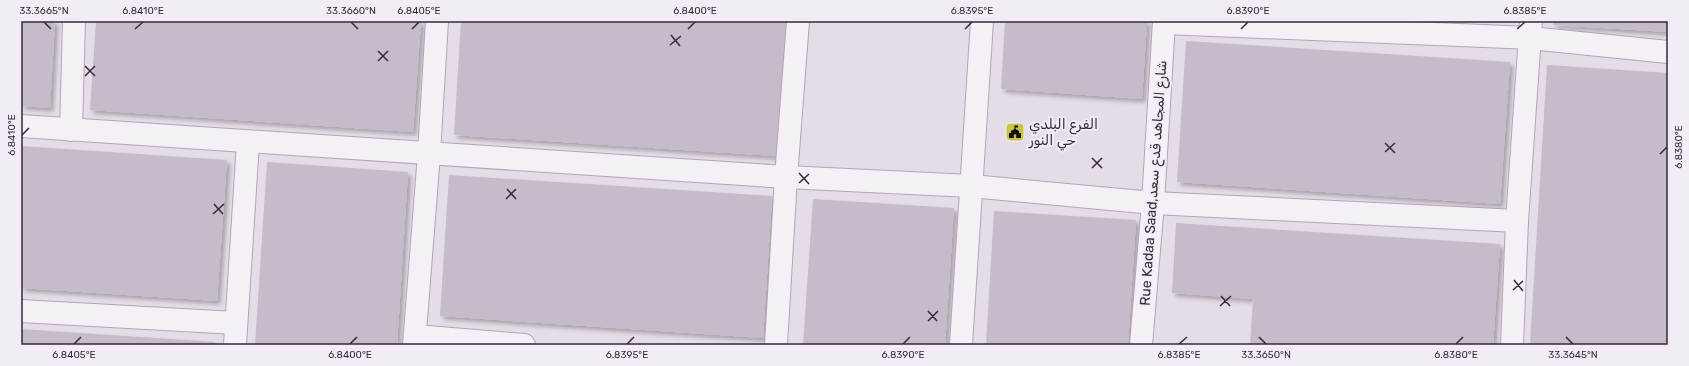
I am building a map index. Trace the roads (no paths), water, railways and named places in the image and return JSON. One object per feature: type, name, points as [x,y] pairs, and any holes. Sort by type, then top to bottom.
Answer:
[{"type":"street","points":[[70,130],[74,21]]},
{"type":"street","points":[[437,21],[430,154],[414,341],[524,345]]},
{"type":"street","points":[[776,345],[786,177],[798,21]]},
{"type":"street","points":[[961,345],[982,21]]},
{"type":"street","points":[[1164,22],[1530,30],[1668,52]]},
{"type":"street","name":"Rue Kadaa Saad,شارع المجاهد قدع سعد","points":[[1141,345],[1154,203],[1164,22]]},
{"type":"street","points":[[1512,345],[1530,30]]},
{"type":"street","points":[[21,126],[786,177],[971,186],[1154,203],[1518,221]]},
{"type":"street","points":[[235,345],[248,142]]},
{"type":"street","points":[[21,311],[236,323]]},
{"type":"place","name":"الفرع البلدي حي النور","points":[[1015,132]]}]
